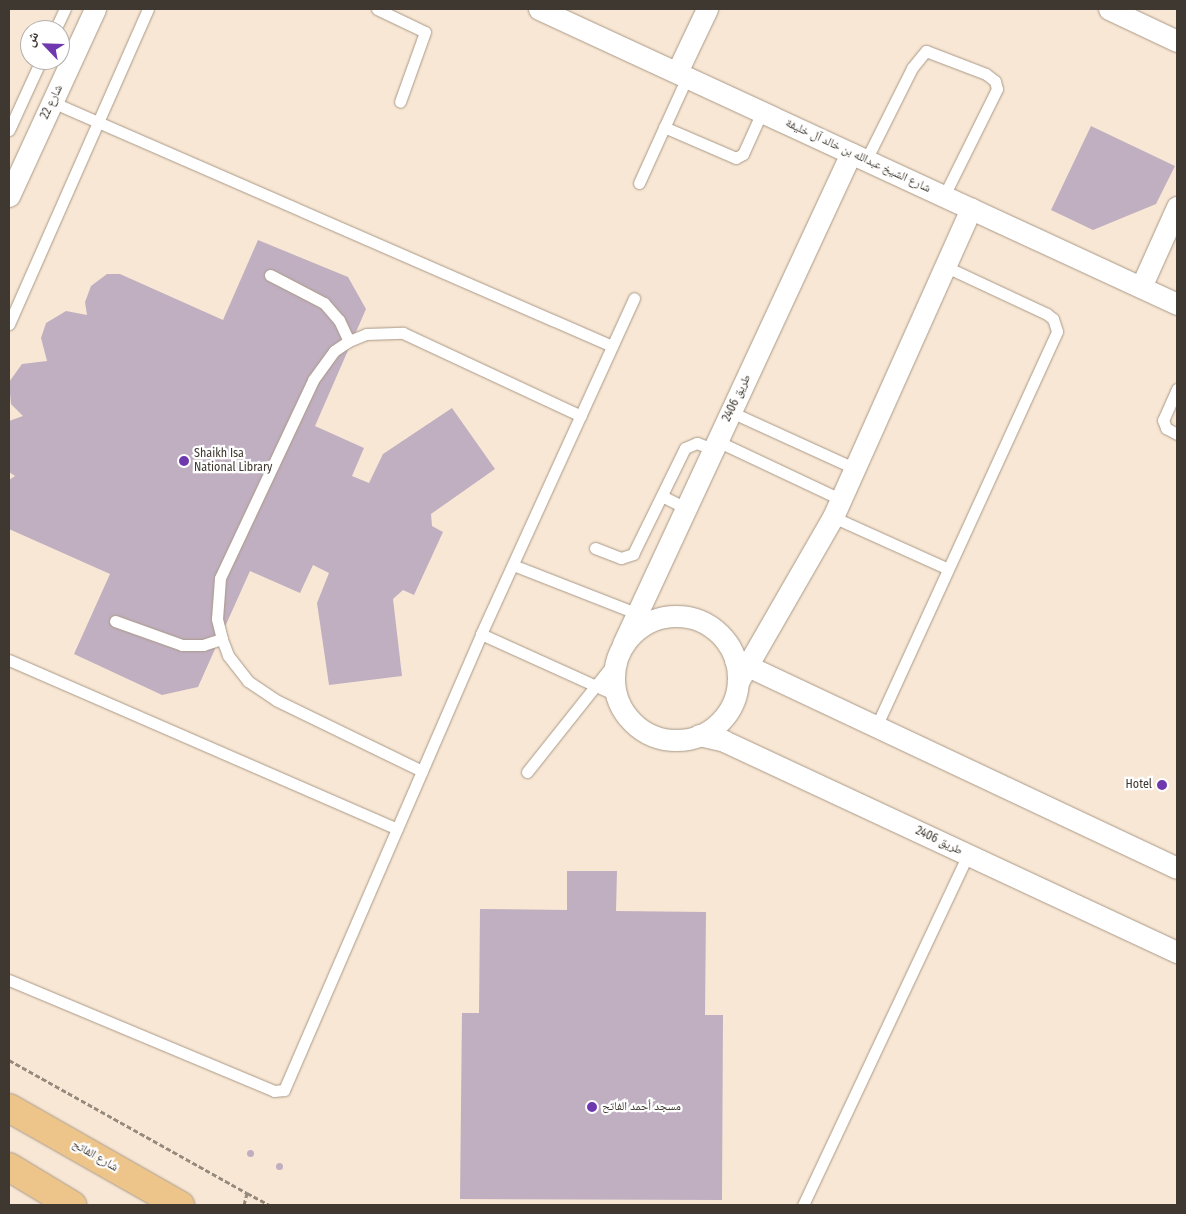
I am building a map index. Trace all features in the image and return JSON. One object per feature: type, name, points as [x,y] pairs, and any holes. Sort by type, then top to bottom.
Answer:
[{"type":"main road","name":"شارع الفاتح","points":[[9,1108],[180,1205]]},
{"type":"main road","points":[[9,1167],[72,1205]]},
{"type":"street","name":"شارع 22","points":[[9,196],[95,9]]},
{"type":"street","name":"شارع الشيخ عبدالله بن خالد آل خليفة","points":[[539,9],[1177,304]]},
{"type":"street","points":[[682,75],[707,9]]},
{"type":"street","points":[[1117,11],[1177,41]]},
{"type":"street","name":"طريق 2406","points":[[645,617],[686,508],[730,412],[858,156]]},
{"type":"street","points":[[1141,287],[1177,207]]},
{"type":"street","points":[[971,209],[836,508],[740,669],[726,714],[714,727],[699,735],[679,740],[658,738],[646,732],[625,714],[616,695],[613,678],[620,652],[645,617],[669,616],[703,622],[728,644],[740,669],[876,727],[1177,868]]},
{"type":"street","name":"طريق 2406","points":[[699,735],[724,741],[1177,952]]},
{"type":"lane","points":[[9,324],[148,9]]},
{"type":"lane","points":[[377,9],[425,32],[400,102]]},
{"type":"lane","points":[[858,156],[912,68],[926,51],[986,74],[995,81],[997,89],[944,196]]},
{"type":"lane","points":[[9,130],[36,70]]},
{"type":"lane","points":[[639,183],[664,127],[682,75]]},
{"type":"lane","points":[[52,102],[612,346]]},
{"type":"lane","points":[[664,127],[736,158],[743,154],[762,112]]},
{"type":"lane","points":[[876,727],[1056,331],[1052,319],[1047,314],[946,267]]},
{"type":"lane","points":[[270,275],[324,303],[339,320],[349,341]]},
{"type":"lane","points":[[9,980],[280,1092],[481,634],[634,298]]},
{"type":"lane","points":[[422,771],[262,692],[238,669],[222,639],[217,619],[220,578],[312,380],[328,358],[349,341],[366,334],[403,333],[581,416]]},
{"type":"lane","points":[[1177,389],[1163,420],[1166,428],[1177,434]]},
{"type":"lane","points":[[730,412],[854,468]]},
{"type":"lane","points":[[595,548],[621,558],[633,554],[685,448],[697,443],[715,445],[948,569]]},
{"type":"lane","points":[[662,496],[686,508]]},
{"type":"lane","points":[[513,565],[645,617]]},
{"type":"lane","points":[[115,621],[182,645],[203,645],[222,639]]},
{"type":"lane","points":[[481,634],[616,695]]},
{"type":"lane","points":[[526,772],[620,652]]},
{"type":"lane","points":[[9,660],[397,829]]},
{"type":"lane","points":[[803,1205],[968,855]]},
{"type":"path","points":[[9,1060],[270,1205]]},
{"type":"path","points":[[244,1205],[247,1193]]},
{"type":"building","points":[[1091,126],[1175,166],[1156,204],[1093,230],[1051,210]]},
{"type":"building","name":"Shaikh Isa National Library","points":[[258,240],[348,277],[366,309],[315,426],[364,448],[352,476],[369,483],[383,454],[452,408],[495,469],[431,514],[432,526],[443,532],[414,595],[403,590],[393,599],[402,676],[329,685],[317,603],[329,573],[313,565],[300,593],[250,571],[198,687],[162,695],[74,654],[110,574],[9,529],[9,480],[15,476],[9,472],[9,421],[23,416],[11,404],[9,382],[22,364],[47,361],[41,338],[46,323],[66,311],[87,315],[85,302],[91,286],[107,274],[120,274],[223,320]]},
{"type":"building","name":"مسجد أحمد الفاتح","points":[[567,871],[617,871],[616,911],[706,912],[705,1015],[723,1015],[722,1200],[460,1199],[462,1013],[479,1013],[480,909],[567,910]]},
{"type":"building","points":[[250,1149],[254,1153],[250,1157],[246,1153]]},
{"type":"building","points":[[279,1162],[283,1166],[279,1170],[275,1166]]},
{"type":"place","name":"Shaikh Isa National Library","points":[[184,461]]},
{"type":"place","name":"Hotel","points":[[1162,785]]},
{"type":"place","name":"مسجد أحمد الفاتح","points":[[592,1107]]}]
